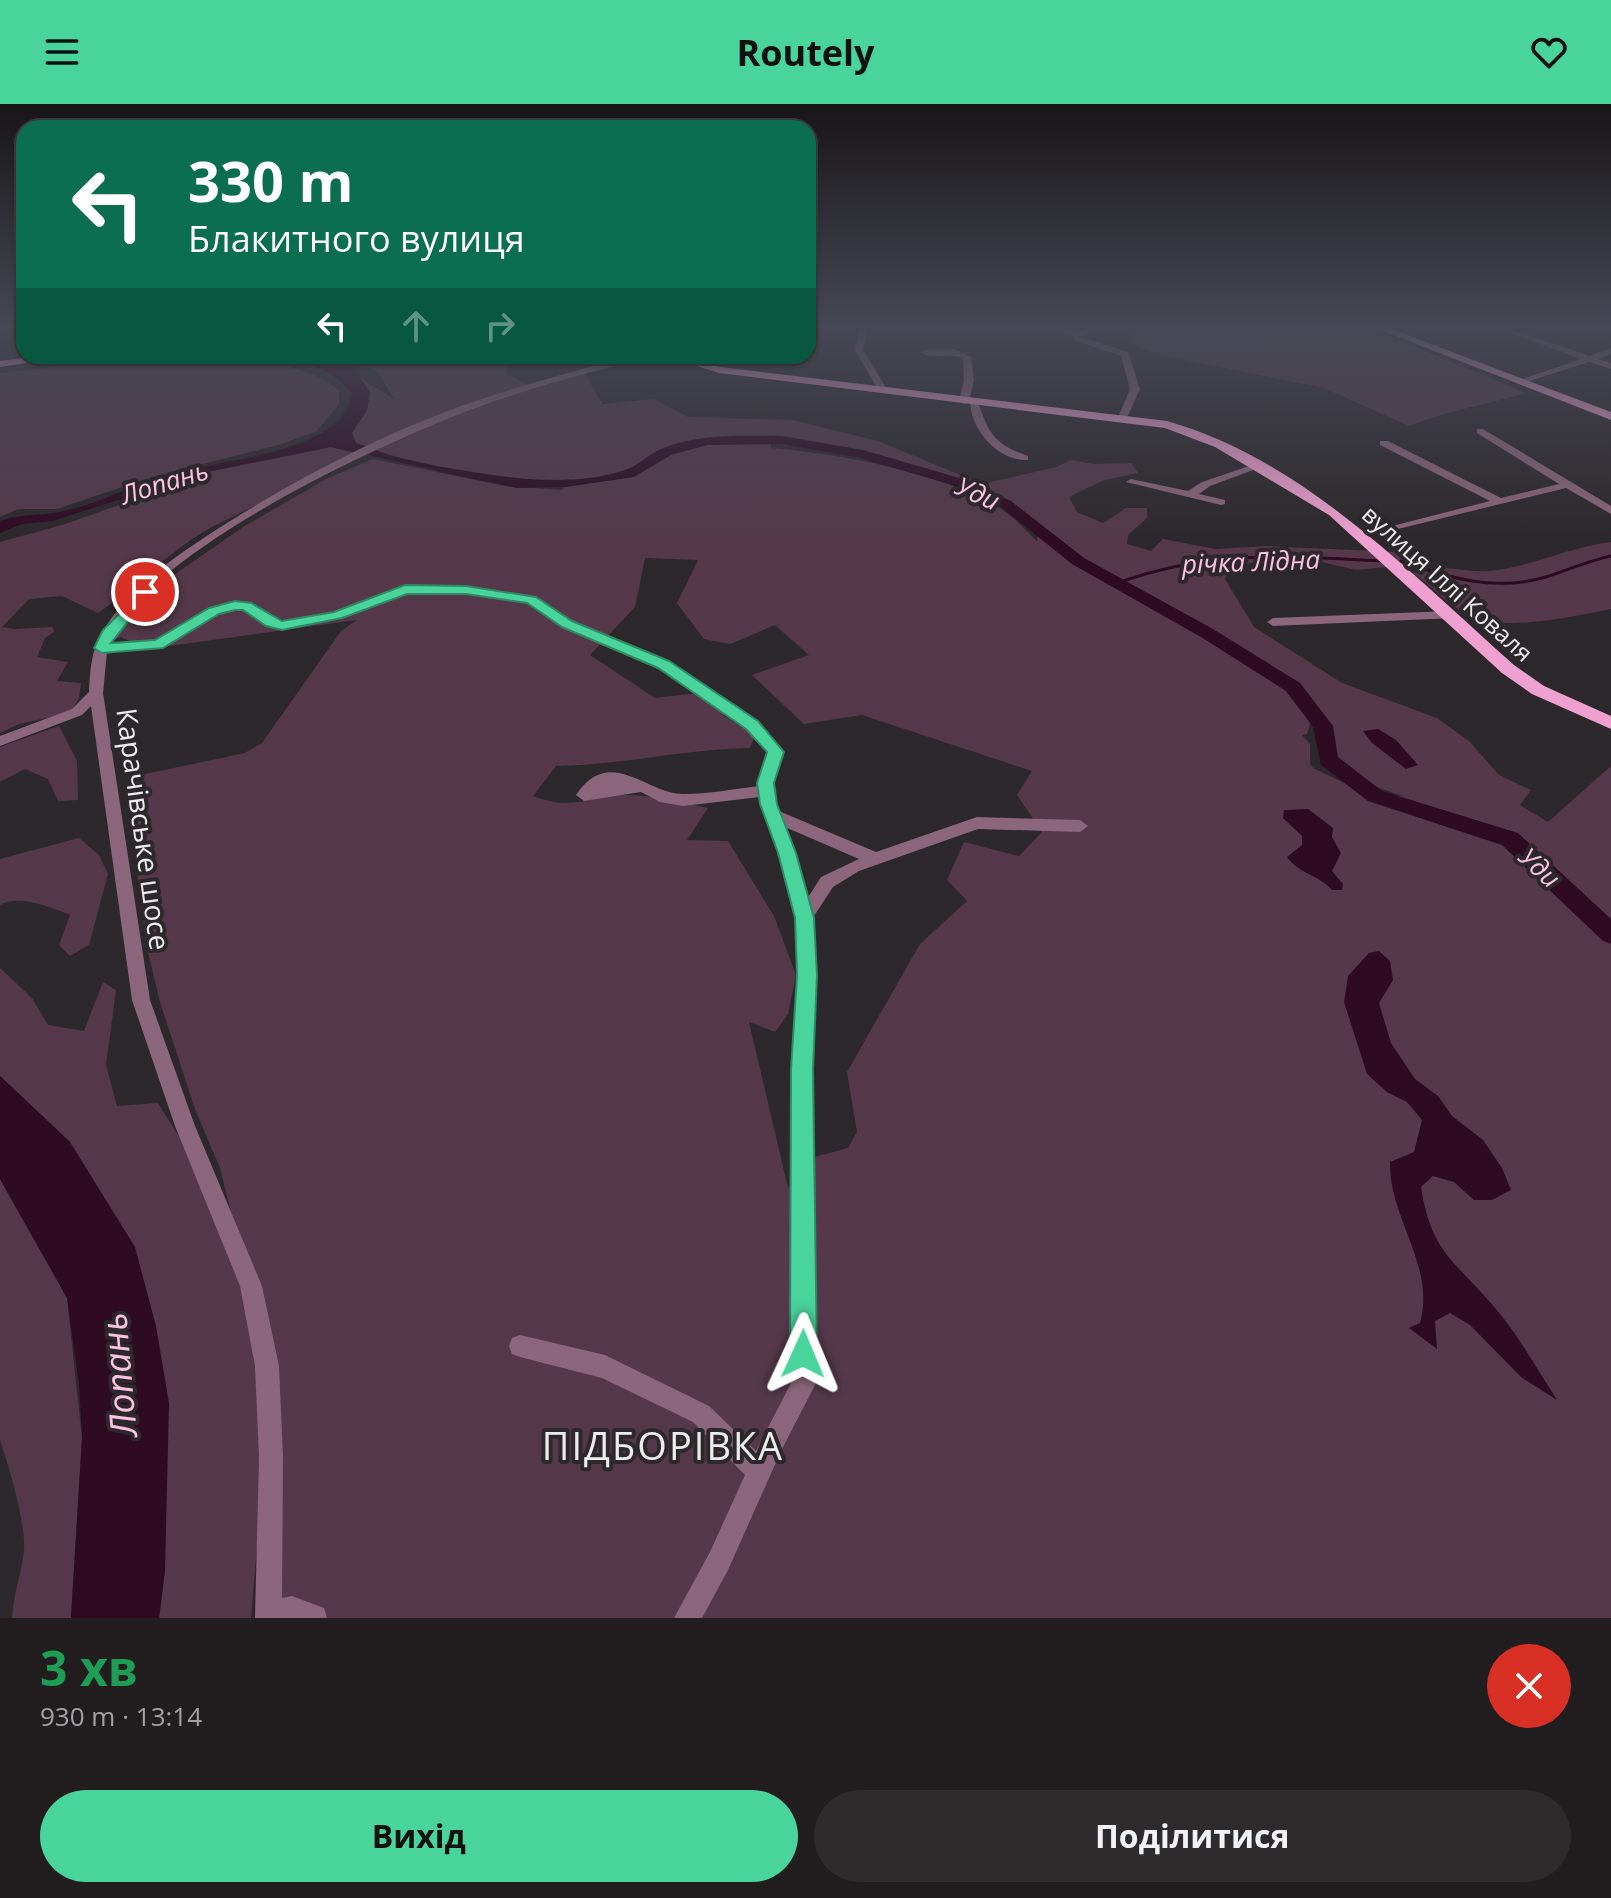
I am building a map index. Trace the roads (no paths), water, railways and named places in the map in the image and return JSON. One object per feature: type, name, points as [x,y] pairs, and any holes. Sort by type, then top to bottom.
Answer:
[{"type":"main road","name":"вулиця Іллі Коваля","points":[[935,398],[1167,425],[1197,434],[1259,466],[1334,512],[1365,536],[1508,669],[1538,690],[1611,723]]},
{"type":"main road","points":[[1564,398],[1611,416]]},
{"type":"street","name":"Карачівське шосе","points":[[268,1616],[271,1457],[267,1366],[251,1286],[185,1126],[141,1000],[96,693],[97,659],[108,633],[127,608],[179,561],[246,516],[389,440],[498,398]]},
{"type":"street","points":[[969,398],[986,437],[996,449],[1024,458]]},
{"type":"street","points":[[1122,420],[1131,398]]},
{"type":"street","points":[[1480,431],[1611,511]]},
{"type":"street","points":[[1384,443],[1498,501]]},
{"type":"street","points":[[1190,495],[1206,484],[1259,466]]},
{"type":"street","points":[[1131,482],[1221,502]]},
{"type":"street","points":[[1365,536],[1566,485]]},
{"type":"street","points":[[102,648],[158,644],[214,611],[235,606],[246,606],[271,623],[282,625],[337,615],[405,589],[466,590],[531,600],[567,624],[664,664],[752,725],[775,752],[767,791],[804,918],[807,975],[802,1069],[803,1385],[776,1429],[760,1473],[687,1618]]},
{"type":"street","points":[[1273,622],[1450,615]]},
{"type":"street","points":[[0,741],[77,712],[96,693]]},
{"type":"street","points":[[643,786],[665,798],[683,800],[767,791]]},
{"type":"street","points":[[772,815],[878,860]]},
{"type":"street","points":[[804,918],[827,882],[977,823],[1080,826]]},
{"type":"street","points":[[520,1346],[605,1367],[701,1414],[760,1473]]},
{"type":"street","points":[[268,1616],[292,1609],[314,1618]]},
{"type":"water","name":"Лопань","points":[[369,398],[367,410],[352,433],[356,443],[391,456],[469,473],[471,478],[331,447],[207,472],[52,521],[22,524],[0,533],[0,521],[82,506],[165,476],[287,448],[330,428],[346,411],[350,399]]},
{"type":"water","points":[[1378,729],[1396,740],[1418,765],[1406,769],[1372,743],[1363,731]]},
{"type":"water","points":[[1308,809],[1333,828],[1332,837],[1341,853],[1332,871],[1343,884],[1342,890],[1332,890],[1287,857],[1302,845],[1302,836],[1283,818],[1284,810]]},
{"type":"water","points":[[1379,951],[1390,961],[1393,980],[1379,1003],[1391,1043],[1415,1079],[1438,1096],[1452,1116],[1483,1140],[1502,1168],[1511,1190],[1492,1200],[1474,1200],[1454,1182],[1433,1176],[1421,1187],[1431,1225],[1445,1252],[1508,1325],[1557,1400],[1521,1377],[1470,1325],[1450,1313],[1435,1321],[1437,1349],[1409,1328],[1420,1323],[1422,1282],[1397,1203],[1390,1162],[1414,1152],[1422,1120],[1407,1102],[1387,1092],[1367,1074],[1344,1002],[1348,976],[1369,953]]},
{"type":"water","name":"Лопань","points":[[0,1076],[70,1142],[135,1247],[156,1326],[169,1403],[165,1570],[159,1618],[71,1618],[82,1438],[79,1383],[67,1298],[0,1179]]},
{"type":"waterway","name":"Уди","points":[[443,471],[517,484],[566,483],[629,474],[666,452],[706,441],[782,440],[858,453],[954,481],[1006,504],[1078,561],[1207,633],[1293,687],[1323,726],[1328,760],[1375,796],[1510,839],[1611,934]]},
{"type":"waterway","name":"річка Лідна","points":[[1401,561],[1472,581],[1509,583],[1546,577],[1611,556]]},
{"type":"waterway","name":"річка Лідна","points":[[1118,583],[1151,572],[1216,560],[1282,557],[1384,561]]},
{"type":"district","name":"ПІДБОРІВКА","points":[[663,1445]]}]
